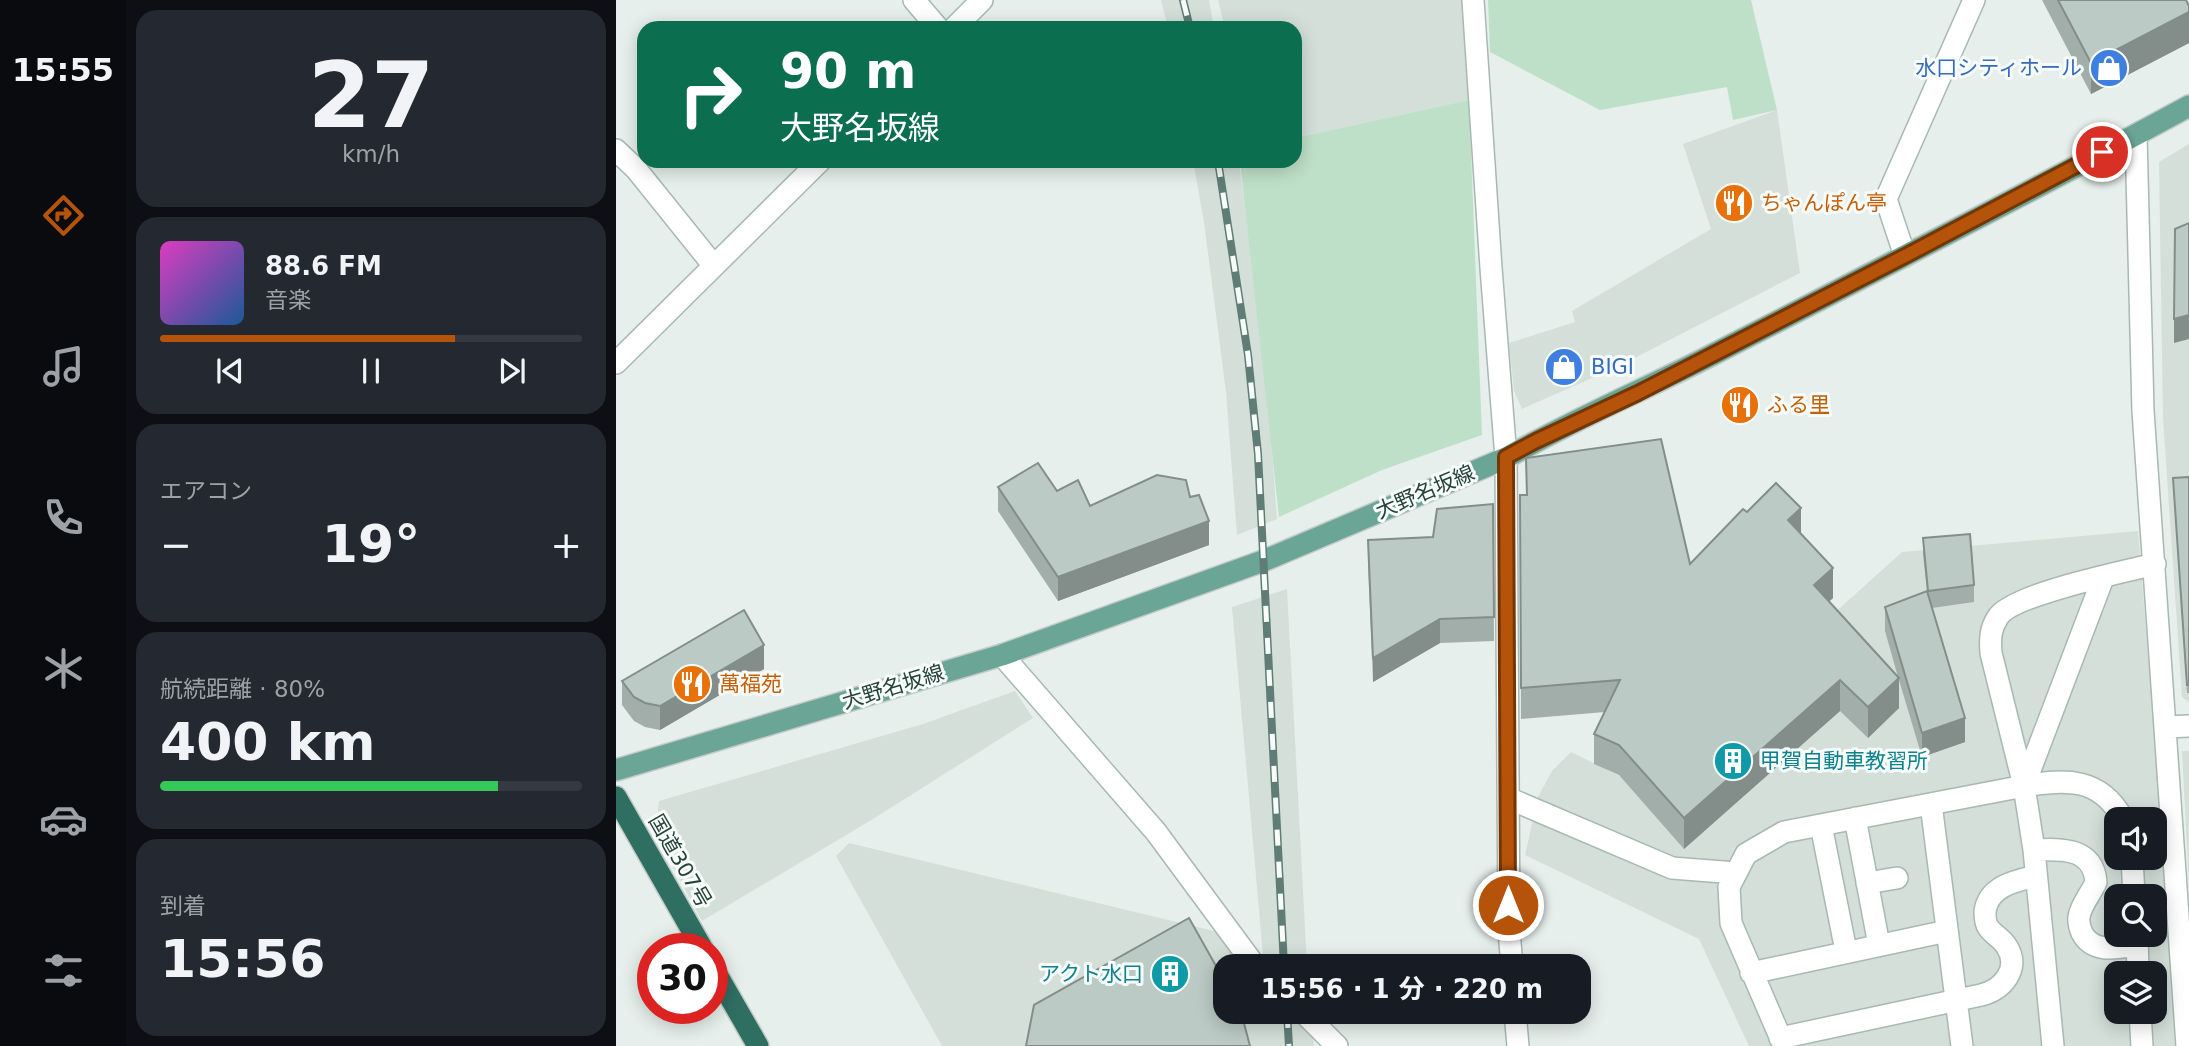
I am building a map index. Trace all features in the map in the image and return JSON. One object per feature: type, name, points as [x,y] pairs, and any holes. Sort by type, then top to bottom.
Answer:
[{"type":"highway","name":"国道307号","points":[[616,797],[693,933]]},
{"type":"highway","points":[[728,994],[758,1046]]},
{"type":"main road","name":"大野名坂線","points":[[616,771],[1002,655],[1263,561],[1506,457],[1638,393],[2189,106]]},
{"type":"street","points":[[914,0],[932,21]]},
{"type":"street","points":[[961,21],[982,0]]},
{"type":"street","points":[[1474,0],[1506,457],[1510,954]]},
{"type":"street","points":[[1905,256],[1886,199],[1974,0]]},
{"type":"street","points":[[2136,135],[2143,411],[2188,1046]]},
{"type":"street","points":[[616,150],[636,169],[714,266]]},
{"type":"street","points":[[616,363],[813,168]]},
{"type":"street","points":[[2053,1046],[2034,850],[2024,786],[1991,653],[1990,632],[1999,615],[2014,604],[2035,595],[2155,564]]},
{"type":"street","points":[[2024,786],[2103,578]]},
{"type":"street","points":[[1002,655],[1156,832],[1246,954]]},
{"type":"street","points":[[2165,727],[2189,726]]},
{"type":"street","points":[[2036,876],[2002,887],[1992,894],[1987,905],[1984,915],[1987,926],[2009,949],[2012,959],[2006,981],[1998,989],[1782,1042],[1731,923],[1729,887],[1746,854],[1784,832],[2059,781],[2086,785],[2108,798],[2114,807]]},
{"type":"street","points":[[1508,798],[1672,868],[1736,873]]},
{"type":"street","points":[[1931,804],[1962,1046]]},
{"type":"street","points":[[1856,818],[1879,945]]},
{"type":"street","points":[[1821,825],[1846,951]]},
{"type":"street","points":[[2034,850],[2072,851],[2081,855],[2092,867],[2096,882],[2079,918],[2080,928],[2092,945],[2106,947]]},
{"type":"street","points":[[1867,883],[1897,878]]},
{"type":"street","points":[[1751,973],[1947,931]]},
{"type":"street","points":[[1315,1024],[1338,1046]]},
{"type":"street","points":[[1516,1024],[1518,1046]]},
{"type":"street","points":[[2141,1024],[2142,1046]]},
{"type":"shaded area","points":[[1161,0],[1209,0],[1213,21],[1166,21]]},
{"type":"shaded area","points":[[1218,0],[1463,0],[1469,100],[1302,136],[1302,21],[1223,21]]},
{"type":"shaded area","points":[[1777,110],[1800,273],[1617,367],[1522,409],[1514,391],[1509,343],[1575,322],[1572,311],[1711,229],[1683,144]]},
{"type":"shaded area","points":[[2189,144],[2189,702],[2182,697],[2163,418],[2159,162]]},
{"type":"shaded area","points":[[1194,168],[1240,168],[1265,357],[1277,519],[1237,535],[1226,392]]},
{"type":"shaded area","name":"甲賀自動車教習所","points":[[2138,531],[2160,807],[2104,807],[2104,870],[2164,870],[2165,884],[2104,884],[2104,947],[2167,947],[2167,921],[2175,1046],[1749,1046],[1699,939],[1525,855],[1538,797],[1552,771],[1571,752],[1642,787],[1902,552]]},
{"type":"shaded area","points":[[1287,589],[1306,954],[1263,954],[1232,607]]},
{"type":"shaded area","points":[[1015,691],[1033,718],[873,819],[702,921],[659,841],[656,826],[659,801],[923,724]]},
{"type":"shaded area","points":[[2182,751],[2189,751],[2189,885]]},
{"type":"shaded area","points":[[849,843],[1222,933],[1240,954],[1213,954],[1213,1024],[1311,1024],[1314,1046],[942,1046],[836,856]]},
{"type":"green space","points":[[1488,0],[1751,0],[1777,110],[1733,120],[1727,87],[1600,110],[1490,52]]},
{"type":"green space","points":[[1469,100],[1482,435],[1382,470],[1279,517],[1241,168],[1302,168],[1302,136]]},
{"type":"building","points":[[2058,0],[2186,0],[2189,12],[2091,63]]},
{"type":"building","points":[[2189,223],[2189,315],[2174,319],[2175,229]]},
{"type":"building","points":[[1661,439],[1690,564],[1743,509],[1747,512],[1776,483],[1801,508],[1788,520],[1833,568],[1814,585],[1899,678],[1868,707],[1840,680],[1684,818],[1619,745],[1594,734],[1620,680],[1521,688],[1520,495],[1527,495],[1526,458]]},
{"type":"building","points":[[1038,463],[1057,491],[1078,480],[1090,506],[1157,475],[1186,480],[1190,497],[1199,495],[1209,521],[1058,577],[998,487]]},
{"type":"building","points":[[2189,477],[2189,685],[2187,685],[2173,478]]},
{"type":"building","points":[[1493,504],[1494,617],[1440,619],[1373,658],[1368,540],[1433,537],[1437,509]]},
{"type":"building","points":[[1970,534],[1974,585],[1928,591],[1923,538]]},
{"type":"building","points":[[1927,591],[1965,718],[1922,733],[1885,607]]},
{"type":"building","points":[[744,610],[764,645],[660,706],[634,697],[622,681]]},
{"type":"building","name":"アクト水口","points":[[1189,918],[1213,961],[1213,1024],[1244,1024],[1250,1046],[1026,1046],[1034,1005]]},
{"type":"railway","points":[[1183,0],[1188,21]]},
{"type":"railway","points":[[1219,168],[1248,355],[1258,454],[1283,954]]},
{"type":"railway","points":[[1288,1024],[1289,1046]]},
{"type":"place","name":"水口シティホール","points":[[2109,68]]},
{"type":"place","name":"ちゃんぽん亭","points":[[1734,203]]},
{"type":"place","name":"BIGI","points":[[1564,367]]},
{"type":"place","name":"ふる里","points":[[1740,405]]},
{"type":"place","name":"萬福苑","points":[[692,684]]},
{"type":"place","name":"甲賀自動車教習所","points":[[1733,761]]},
{"type":"place","name":"アクト水口","points":[[1170,974]]},
{"type":"route","points":[[1508,905],[1506,457],[1638,393],[2102,152]]}]
